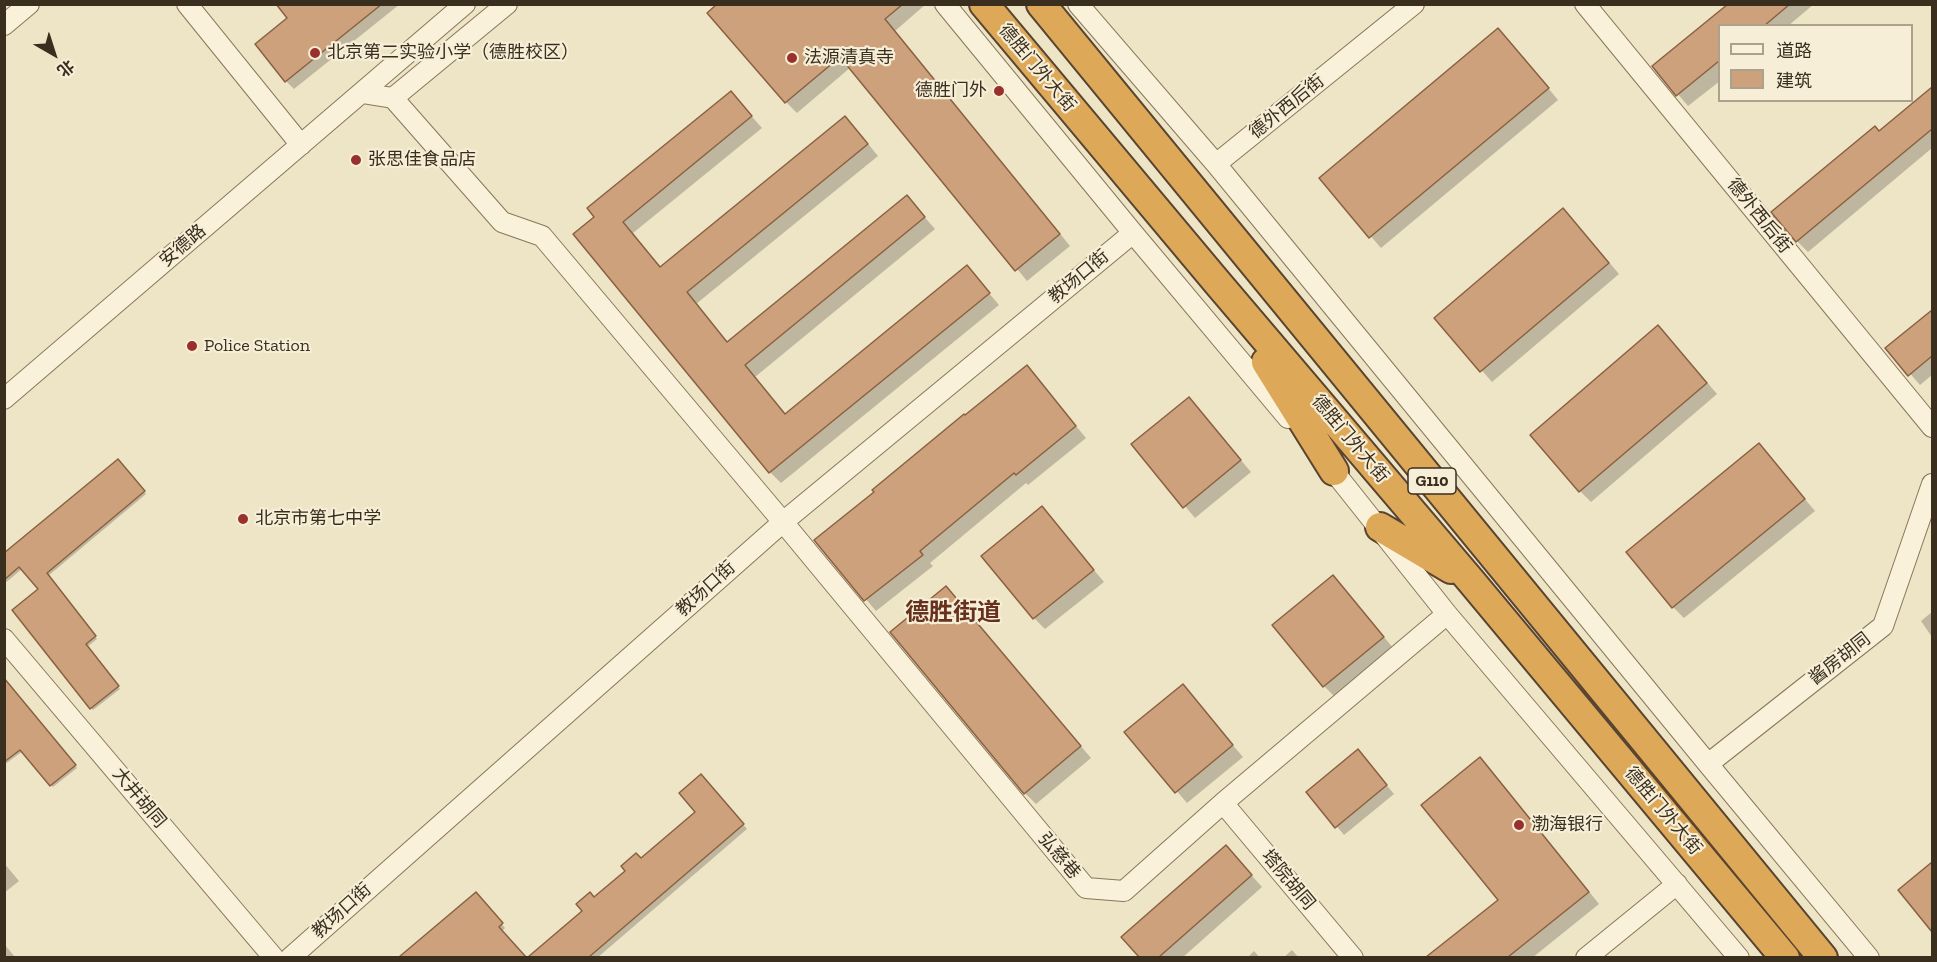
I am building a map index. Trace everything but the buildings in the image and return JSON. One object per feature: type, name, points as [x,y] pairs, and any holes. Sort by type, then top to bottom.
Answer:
[{"type":"highway","name":"德胜门外大街","points":[[984,4],[1785,957]]},
{"type":"highway","name":"德胜门外大街","points":[[1041,4],[1823,957]]},
{"type":"highway","points":[[1216,281],[1334,471]]},
{"type":"highway","points":[[1380,527],[1471,581]]},
{"type":"street","points":[[4,25],[29,4]]},
{"type":"street","points":[[187,4],[301,145]]},
{"type":"street","name":"安德路","points":[[4,399],[465,4]]},
{"type":"street","points":[[362,93],[393,98],[507,4]]},
{"type":"street","name":"德胜门外大街","points":[[945,4],[1133,233],[1334,471],[1447,614],[1739,957]]},
{"type":"street","points":[[1078,4],[1216,164],[1869,957]]},
{"type":"street","name":"德外西后街","points":[[1216,164],[1413,4]]},
{"type":"street","name":"德外西后街","points":[[1585,4],[1932,427]]},
{"type":"street","name":"弘慈巷","points":[[393,98],[502,222],[542,236],[783,522],[1086,888],[1124,891],[1223,803],[1447,614]]},
{"type":"street","name":"教场口街","points":[[290,957],[783,522],[1133,233]]},
{"type":"street","name":"酱房胡同","points":[[1708,764],[1883,626],[1932,484]]},
{"type":"street","name":"大井胡同","points":[[4,639],[274,957]]},
{"type":"street","name":"塔院胡同","points":[[1223,803],[1353,957]]},
{"type":"street","points":[[1586,957],[1677,884]]},
{"type":"place","name":"北京第二实验小学（德胜校区）","points":[[315,53]]},
{"type":"place","name":"法源清真寺","points":[[792,58]]},
{"type":"place","name":"德胜门外","points":[[999,91]]},
{"type":"place","name":"张思佳食品店","points":[[356,160]]},
{"type":"place","name":"Police Station","points":[[192,346]]},
{"type":"place","name":"北京市第七中学","points":[[243,519]]},
{"type":"place","name":"渤海银行","points":[[1519,825]]},
{"type":"district","name":"德胜街道","points":[[953,613]]}]
